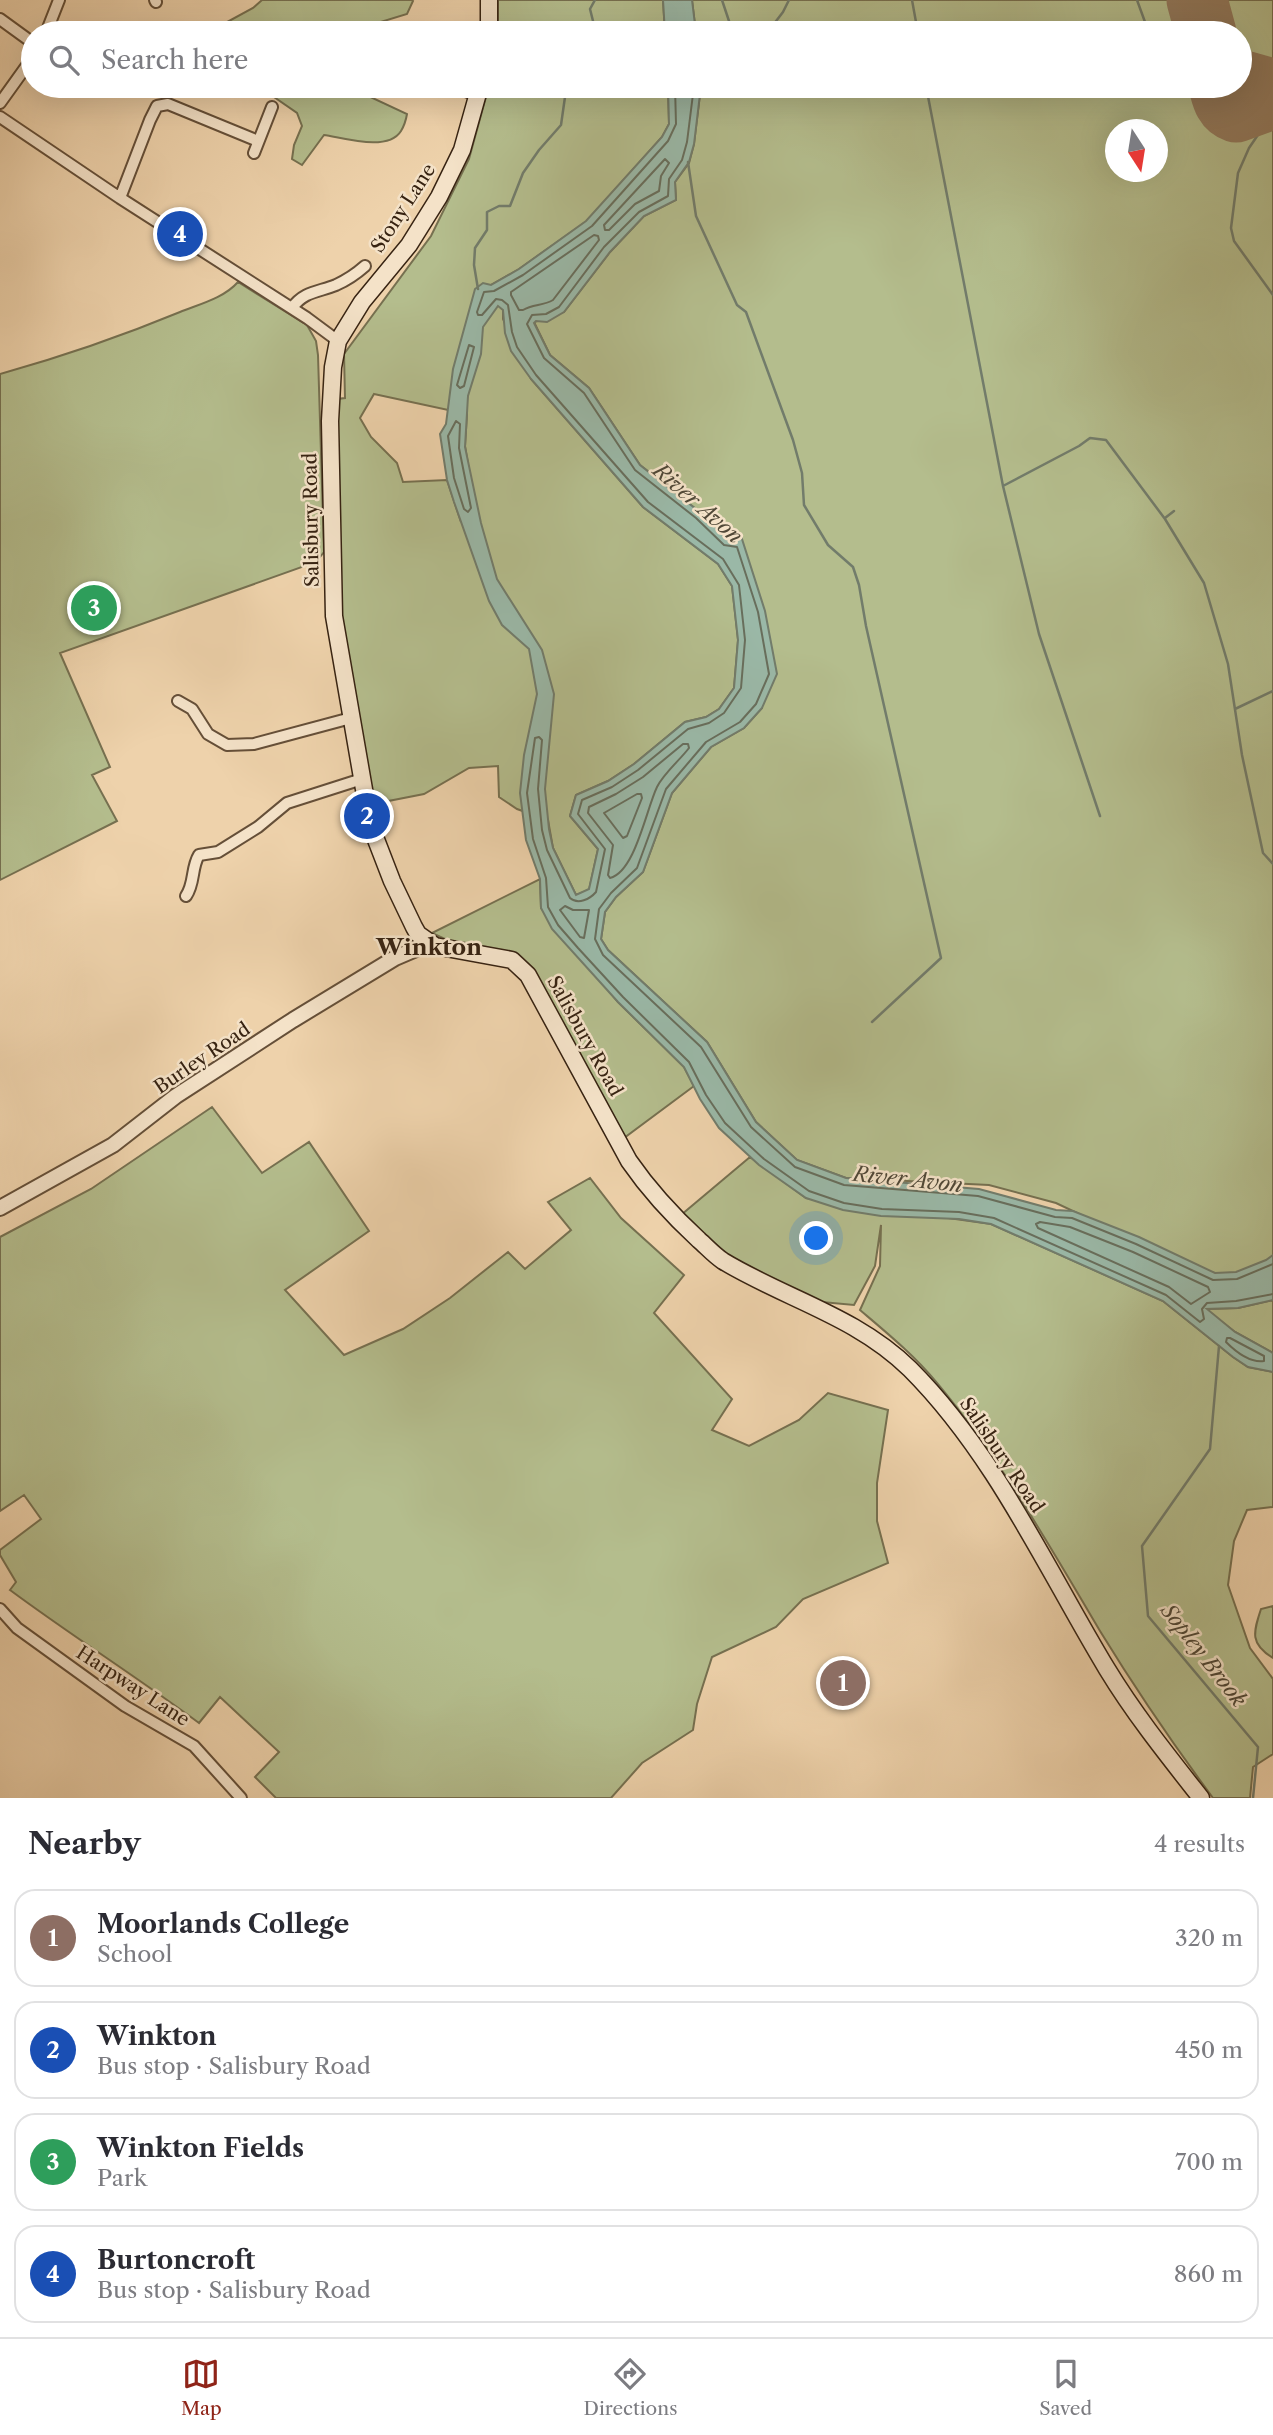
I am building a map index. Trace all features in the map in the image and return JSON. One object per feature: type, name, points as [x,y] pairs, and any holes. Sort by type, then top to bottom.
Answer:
[{"type":"main road","points":[[489,0],[489,21]]},
{"type":"main road","name":"Stony Lane","points":[[338,341],[362,302],[409,245],[439,197],[462,150],[477,98]]},
{"type":"main road","name":"Salisbury Road","points":[[338,341],[331,401],[334,616],[370,824],[392,881],[414,927],[426,941],[444,949],[512,960],[528,975],[629,1161],[645,1184],[682,1224],[720,1259],[853,1326],[891,1352],[951,1412],[1004,1492],[1108,1671],[1136,1713],[1201,1798]]},
{"type":"street","points":[[51,21],[59,0]]},
{"type":"street","points":[[0,19],[21,34]]},
{"type":"street","points":[[0,103],[21,74]]},
{"type":"street","points":[[120,198],[157,106],[168,104],[258,141]]},
{"type":"street","points":[[254,153],[272,107]]},
{"type":"street","points":[[0,117],[338,341]]},
{"type":"street","points":[[292,308],[298,299],[315,290],[334,286],[365,266]]},
{"type":"street","points":[[178,701],[192,709],[208,734],[227,746],[254,744],[351,718]]},
{"type":"street","points":[[186,896],[192,887],[195,861],[199,855],[218,852],[258,827],[286,803],[362,779]]},
{"type":"street","name":"Burley Road","points":[[0,1208],[113,1145],[176,1096],[293,1020],[426,941]]},
{"type":"street","name":"Harpway Lane","points":[[0,1609],[17,1628],[125,1706],[194,1746],[241,1798]]},
{"type":"green space","points":[[262,0],[413,1],[407,14],[384,21],[229,21]]},
{"type":"green space","points":[[498,0],[663,0],[664,21],[498,21]]},
{"type":"green space","points":[[692,0],[1273,0],[1273,1260],[1221,1281],[1056,1203],[989,1185],[846,1178],[797,1160],[756,1122],[707,1042],[608,950],[601,939],[605,912],[616,897],[643,872],[672,793],[711,747],[744,728],[762,708],[728,539],[701,513],[640,465],[589,388],[550,355],[534,322],[564,312],[610,252],[644,216],[676,200],[675,182],[689,163],[700,98],[1252,98],[1252,21],[695,21]]},
{"type":"green space","points":[[275,98],[373,98],[407,114],[401,131],[386,141],[365,142],[324,135],[302,165],[292,159],[294,145],[302,126],[297,113]]},
{"type":"green space","points":[[486,98],[668,98],[669,124],[662,137],[587,221],[519,269],[491,285],[503,310],[503,319],[531,379],[643,507],[718,564],[732,586],[738,640],[734,688],[719,709],[706,717],[685,722],[634,764],[608,781],[576,795],[570,816],[598,849],[589,890],[576,895],[553,848],[548,820],[517,809],[499,797],[498,766],[469,768],[424,794],[373,804],[340,620],[337,399],[345,398],[344,354],[431,236],[469,159]],"holes":[[[374,394],[467,414],[465,446],[468,464],[461,522],[447,480],[403,482],[397,463],[371,437],[360,418]]]},
{"type":"green space","points":[[238,282],[307,325],[316,341],[324,552],[316,562],[60,653],[110,767],[92,775],[117,821],[0,880],[0,374],[136,329],[211,300]]},
{"type":"green space","points":[[540,879],[541,908],[618,1002],[684,1067],[694,1086],[624,1138],[511,953],[447,940],[432,933]]},
{"type":"green space","points":[[212,1107],[262,1173],[309,1142],[369,1231],[285,1290],[344,1355],[403,1329],[450,1298],[508,1252],[525,1269],[571,1230],[548,1202],[590,1178],[621,1218],[684,1275],[654,1313],[732,1399],[712,1430],[749,1446],[799,1420],[828,1393],[888,1410],[877,1483],[877,1521],[888,1563],[803,1599],[776,1627],[712,1657],[697,1704],[693,1730],[642,1763],[611,1798],[276,1798],[255,1777],[279,1752],[220,1697],[199,1723],[10,1590],[16,1582],[0,1555],[0,1550],[41,1519],[24,1495],[0,1511],[0,1237],[91,1189]]},
{"type":"green space","points":[[750,1157],[806,1198],[991,1224],[1163,1301],[1248,1367],[1273,1372],[1273,1507],[1247,1510],[1234,1541],[1228,1585],[1250,1648],[1273,1679],[1273,1754],[1253,1767],[1250,1798],[1213,1798],[1127,1674],[982,1441],[928,1373],[860,1310],[880,1266],[881,1225],[875,1266],[854,1305],[822,1302],[762,1275],[731,1258],[681,1215]]},
{"type":"green space","points":[[1273,1300],[1273,1353],[1235,1332],[1205,1309],[1238,1308]]},
{"type":"green space","points":[[1273,1606],[1273,1658],[1260,1648],[1255,1631],[1261,1609]]},
{"type":"water","points":[[663,0],[692,0],[695,21],[664,21]]},
{"type":"water","points":[[668,98],[700,98],[689,162],[675,182],[676,200],[644,216],[610,252],[564,312],[547,322],[534,323],[550,355],[589,388],[640,465],[701,513],[728,539],[741,536],[765,611],[777,674],[762,708],[744,728],[711,747],[672,793],[643,872],[616,897],[605,912],[601,939],[608,950],[707,1042],[756,1122],[797,1160],[846,1178],[979,1189],[1056,1210],[1073,1211],[1139,1237],[1215,1273],[1236,1272],[1273,1255],[1273,1300],[1238,1308],[1207,1309],[1235,1332],[1273,1353],[1273,1372],[1248,1367],[1163,1301],[991,1224],[959,1219],[881,1216],[843,1210],[806,1198],[759,1165],[719,1128],[684,1067],[618,1002],[552,929],[541,908],[540,879],[526,840],[520,793],[524,755],[537,694],[529,649],[502,625],[489,601],[447,480],[440,434],[446,424],[453,369],[475,289],[483,283],[491,285],[519,269],[586,221],[662,137],[669,124]],"holes":[[[498,306],[503,310],[505,333],[511,351],[531,379],[643,507],[718,564],[732,586],[738,640],[734,688],[719,709],[706,717],[685,722],[634,764],[608,781],[576,795],[570,816],[598,849],[589,889],[576,895],[553,848],[549,829],[545,789],[554,694],[542,650],[497,579],[481,523],[465,447],[468,396],[481,354],[483,327]]]},
{"type":"waterway","points":[[593,21],[590,9],[595,0]]},
{"type":"waterway","points":[[722,0],[729,21]]},
{"type":"waterway","points":[[776,21],[789,0]]},
{"type":"waterway","points":[[912,0],[916,21]]},
{"type":"waterway","points":[[1137,0],[1145,21]]},
{"type":"waterway","points":[[478,289],[474,265],[475,248],[487,230],[487,212],[499,206],[510,206],[523,173],[561,125],[565,98]]},
{"type":"waterway","points":[[928,98],[1003,486],[1039,634],[1100,816]]},
{"type":"waterway","points":[[1200,98],[1215,115],[1246,113],[1273,99]]},
{"type":"waterway","points":[[1258,111],[1264,126],[1249,148],[1238,173],[1231,228],[1234,241],[1273,295]]},
{"type":"waterway","points":[[1264,126],[1273,129]]},
{"type":"waterway","points":[[688,162],[696,216],[737,305],[746,312],[793,440],[802,473],[804,505],[828,545],[853,567],[859,585],[941,958],[872,1022]]},
{"type":"waterway","points":[[1003,486],[1090,438],[1106,440],[1165,519],[1204,583],[1228,664],[1242,755],[1263,853],[1273,864]]},
{"type":"waterway","points":[[1165,518],[1174,511]]},
{"type":"waterway","points":[[1235,709],[1273,691]]},
{"type":"waterway","name":"Sopley Brook","points":[[1219,1346],[1210,1449],[1142,1546],[1148,1616],[1258,1747],[1253,1798]]},
{"type":"runway","points":[[1197,0],[1203,21]]},
{"type":"runway","points":[[1223,98],[1226,105],[1236,112],[1272,99],[1269,88],[1252,83]]},
{"type":"place","name":"Burtoncroft","points":[[180,234]]},
{"type":"place","name":"Winkton Fields","points":[[94,608]]},
{"type":"place","name":"Winkton","points":[[367,816]]},
{"type":"place","name":"Moorlands College","points":[[843,1683]]},
{"type":"district","name":"Winkton","points":[[429,947]]},
{"type":"water label","name":"River Avon","points":[[698,503]]},
{"type":"water label","name":"River Avon","points":[[908,1179]]}]
